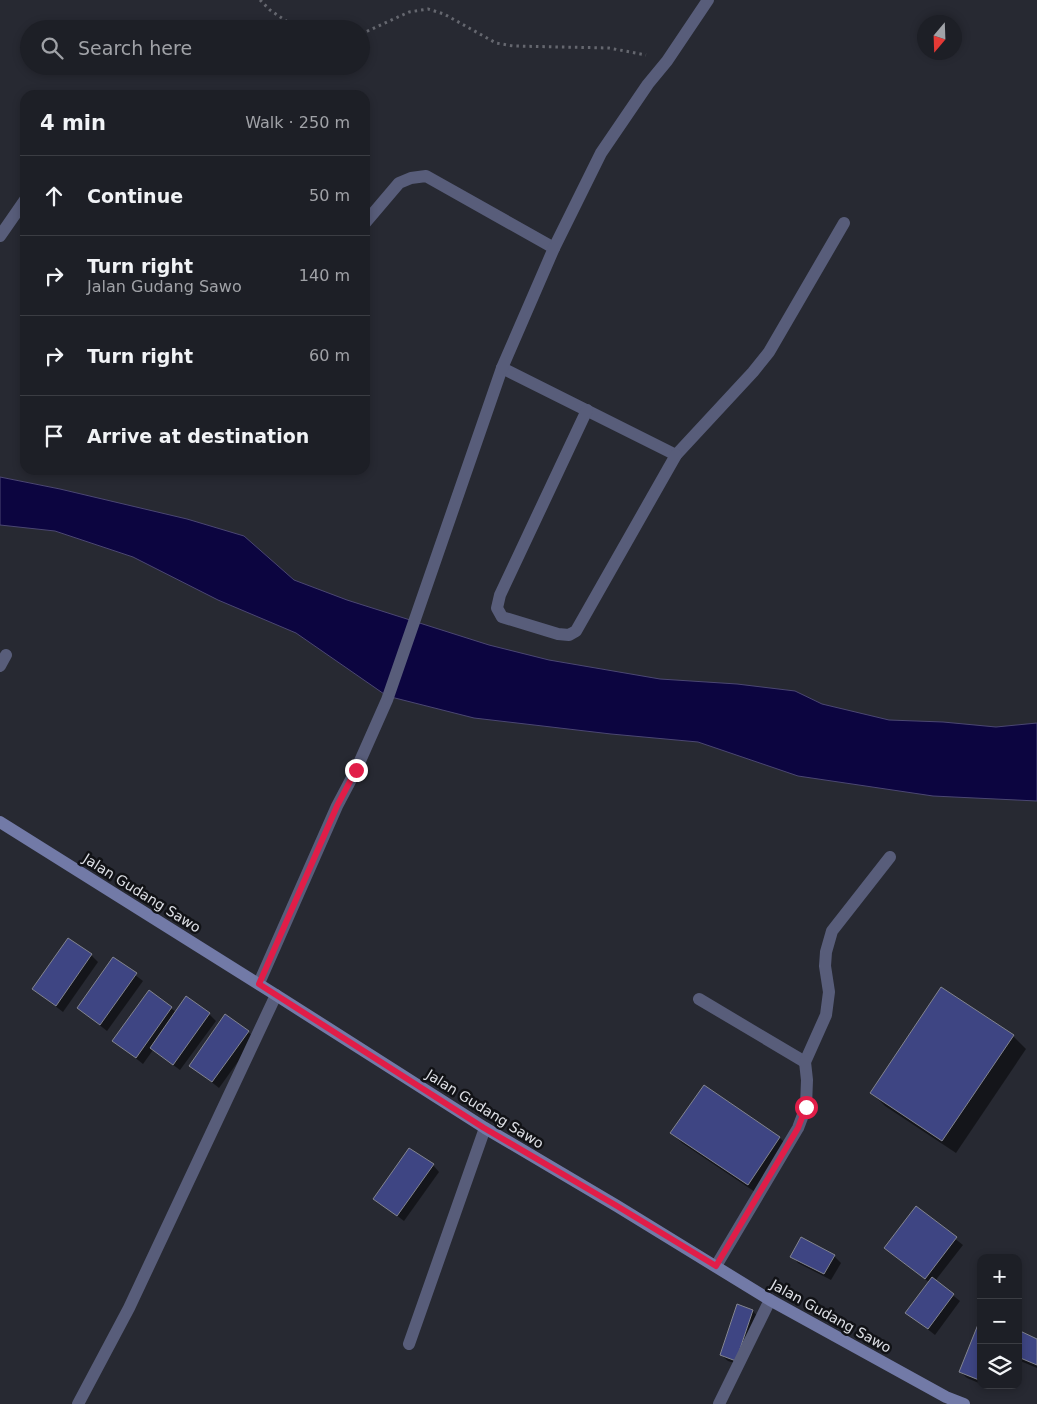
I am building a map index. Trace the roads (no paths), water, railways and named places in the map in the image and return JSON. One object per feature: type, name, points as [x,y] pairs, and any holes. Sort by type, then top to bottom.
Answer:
[{"type":"street","points":[[259,984],[337,806],[370,740],[387,700],[502,368],[554,248],[601,153],[708,0]]},
{"type":"street","points":[[370,217],[399,183],[411,178],[426,176],[554,248]]},
{"type":"street","points":[[0,236],[20,207]]},
{"type":"street","points":[[587,410],[500,595],[497,608],[502,617],[558,634],[568,635],[576,631],[676,455],[753,372],[769,352],[844,223]]},
{"type":"street","points":[[502,368],[676,455]]},
{"type":"street","name":"Jalan Gudang Sawo","points":[[0,822],[484,1128],[617,1206],[770,1300],[946,1397],[964,1404]]},
{"type":"street","points":[[716,1266],[798,1128],[806,1107],[807,1080],[805,1062],[826,1015],[830,992],[825,966],[826,952],[832,931],[890,857]]},
{"type":"street","points":[[78,1404],[129,1308],[276,995]]},
{"type":"street","points":[[699,999],[805,1062]]},
{"type":"street","points":[[409,1344],[484,1128]]},
{"type":"street","points":[[719,1404],[770,1300]]}]
